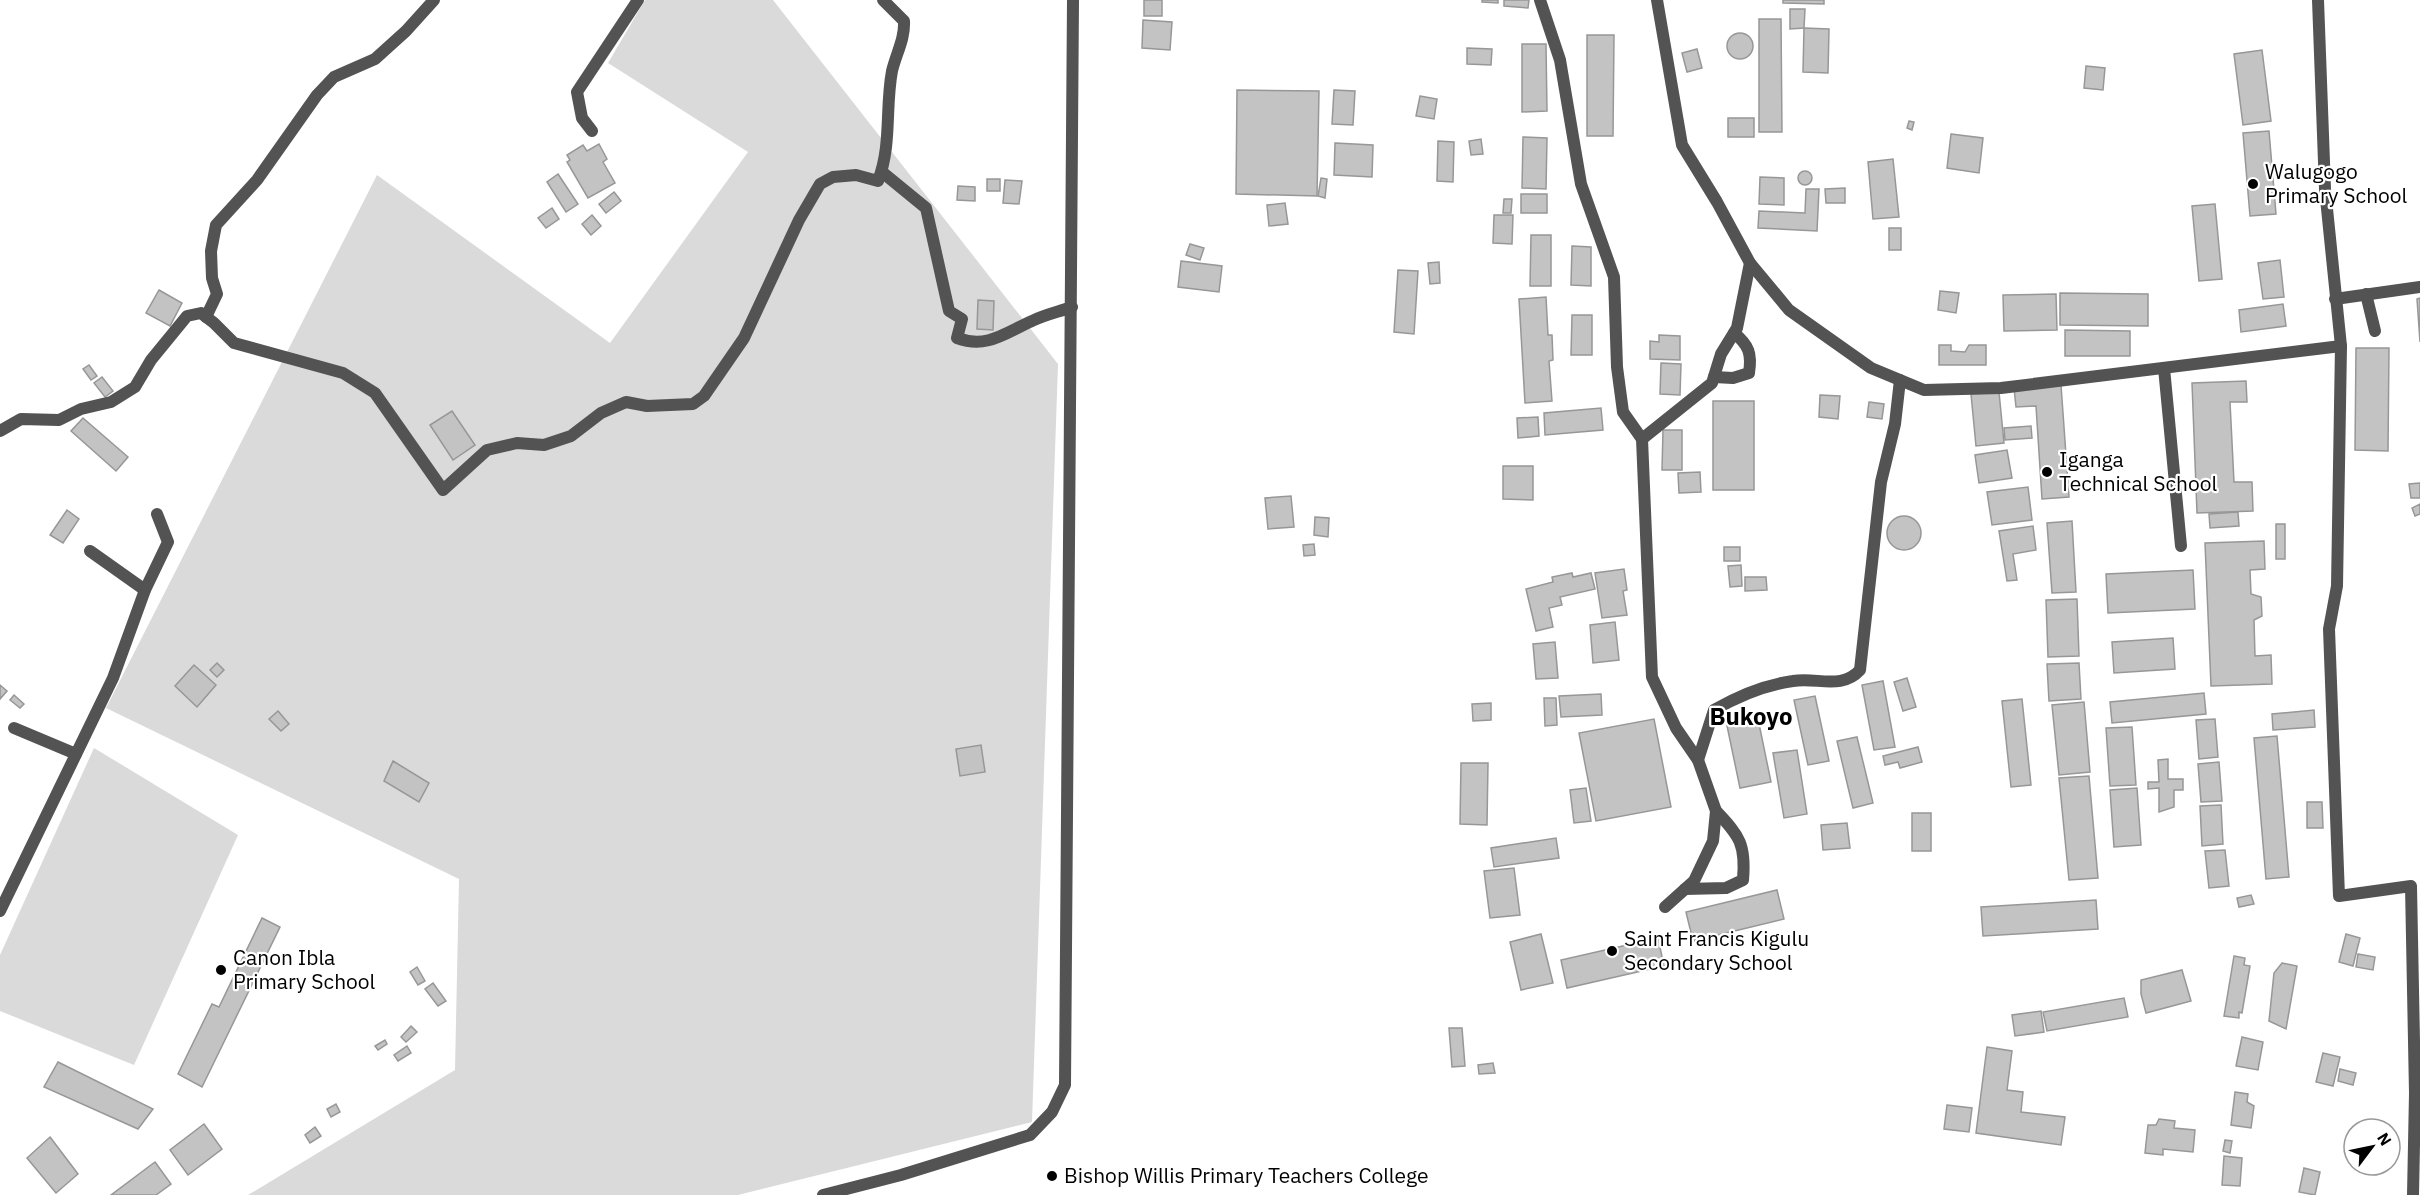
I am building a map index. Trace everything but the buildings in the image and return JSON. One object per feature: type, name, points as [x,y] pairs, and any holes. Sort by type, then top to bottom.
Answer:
[{"type":"street","points":[[206,317],[217,294],[212,278],[211,251],[216,225],[257,180],[318,95],[334,77],[375,58],[406,31],[434,0]]},
{"type":"street","points":[[592,131],[582,118],[578,92],[638,0]]},
{"type":"street","points":[[0,431],[21,419],[59,420],[81,409],[111,402],[135,387],[151,360],[187,316],[201,314],[234,343],[343,373],[375,393],[443,490],[487,450],[517,443],[544,446],[571,436],[601,413],[626,402],[647,406],[693,404],[704,396],[744,338],[799,220],[820,184],[833,177],[856,175],[878,181],[882,172],[889,125],[892,72],[904,30],[904,21],[883,0]]},
{"type":"street","points":[[824,1195],[901,1175],[1030,1135],[1052,1112],[1065,1084],[1073,0]]},
{"type":"street","points":[[1540,0],[1560,60],[1581,184],[1614,277],[1617,367],[1623,412],[1642,439],[1652,677],[1676,728],[1698,760],[1716,811],[1734,830],[1744,847],[1743,880],[1726,888],[1685,889]]},
{"type":"street","points":[[1657,0],[1682,145],[1717,202],[1750,263],[1789,310],[1870,368],[1924,390],[2001,388],[2341,346]]},
{"type":"street","points":[[2318,0],[2325,189],[2341,346],[2338,576],[2329,629],[2340,896],[2411,886],[2415,1094],[2414,1195]]},
{"type":"street","points":[[882,172],[926,208],[950,311],[962,319],[957,338],[971,343],[994,340],[1032,321],[1071,307]]},
{"type":"street","points":[[1642,439],[1712,383],[1721,354],[1734,333],[1750,263]]},
{"type":"street","points":[[2336,299],[2420,287]]},
{"type":"street","points":[[2366,294],[2375,331]]},
{"type":"street","points":[[1714,377],[1733,378],[1749,373],[1752,356],[1745,341],[1734,333]]},
{"type":"street","points":[[2164,368],[2181,546]]},
{"type":"street","points":[[1698,760],[1714,710],[1746,692],[1795,680],[1836,682],[1853,678],[1860,670],[1881,482],[1895,424],[1900,380]]},
{"type":"street","points":[[0,911],[112,678],[145,590],[168,542],[157,514]]},
{"type":"street","points":[[90,551],[145,590]]},
{"type":"street","points":[[14,728],[76,754]]},
{"type":"street","points":[[1665,907],[1694,881],[1713,841],[1716,811]]},
{"type":"shaded area","points":[[645,0],[773,0],[1058,364],[1032,1122],[738,1195],[248,1195],[455,1070],[459,879],[106,708],[377,175],[610,343],[748,152],[608,63]]},
{"type":"shaded area","points":[[94,748],[238,835],[134,1065],[0,1011],[0,955]]},
{"type":"place","name":"Walugogo Primary School","points":[[2253,184]]},
{"type":"place","name":"Iganga Technical School","points":[[2047,472]]},
{"type":"place","name":"Saint Francis Kigulu Secondary School","points":[[1612,951]]},
{"type":"place","name":"Canon Ibla Primary School","points":[[221,970]]},
{"type":"place","name":"Bishop Willis Primary Teachers College","points":[[1052,1176]]},
{"type":"district","name":"Bukoyo","points":[[1751,717]]}]
